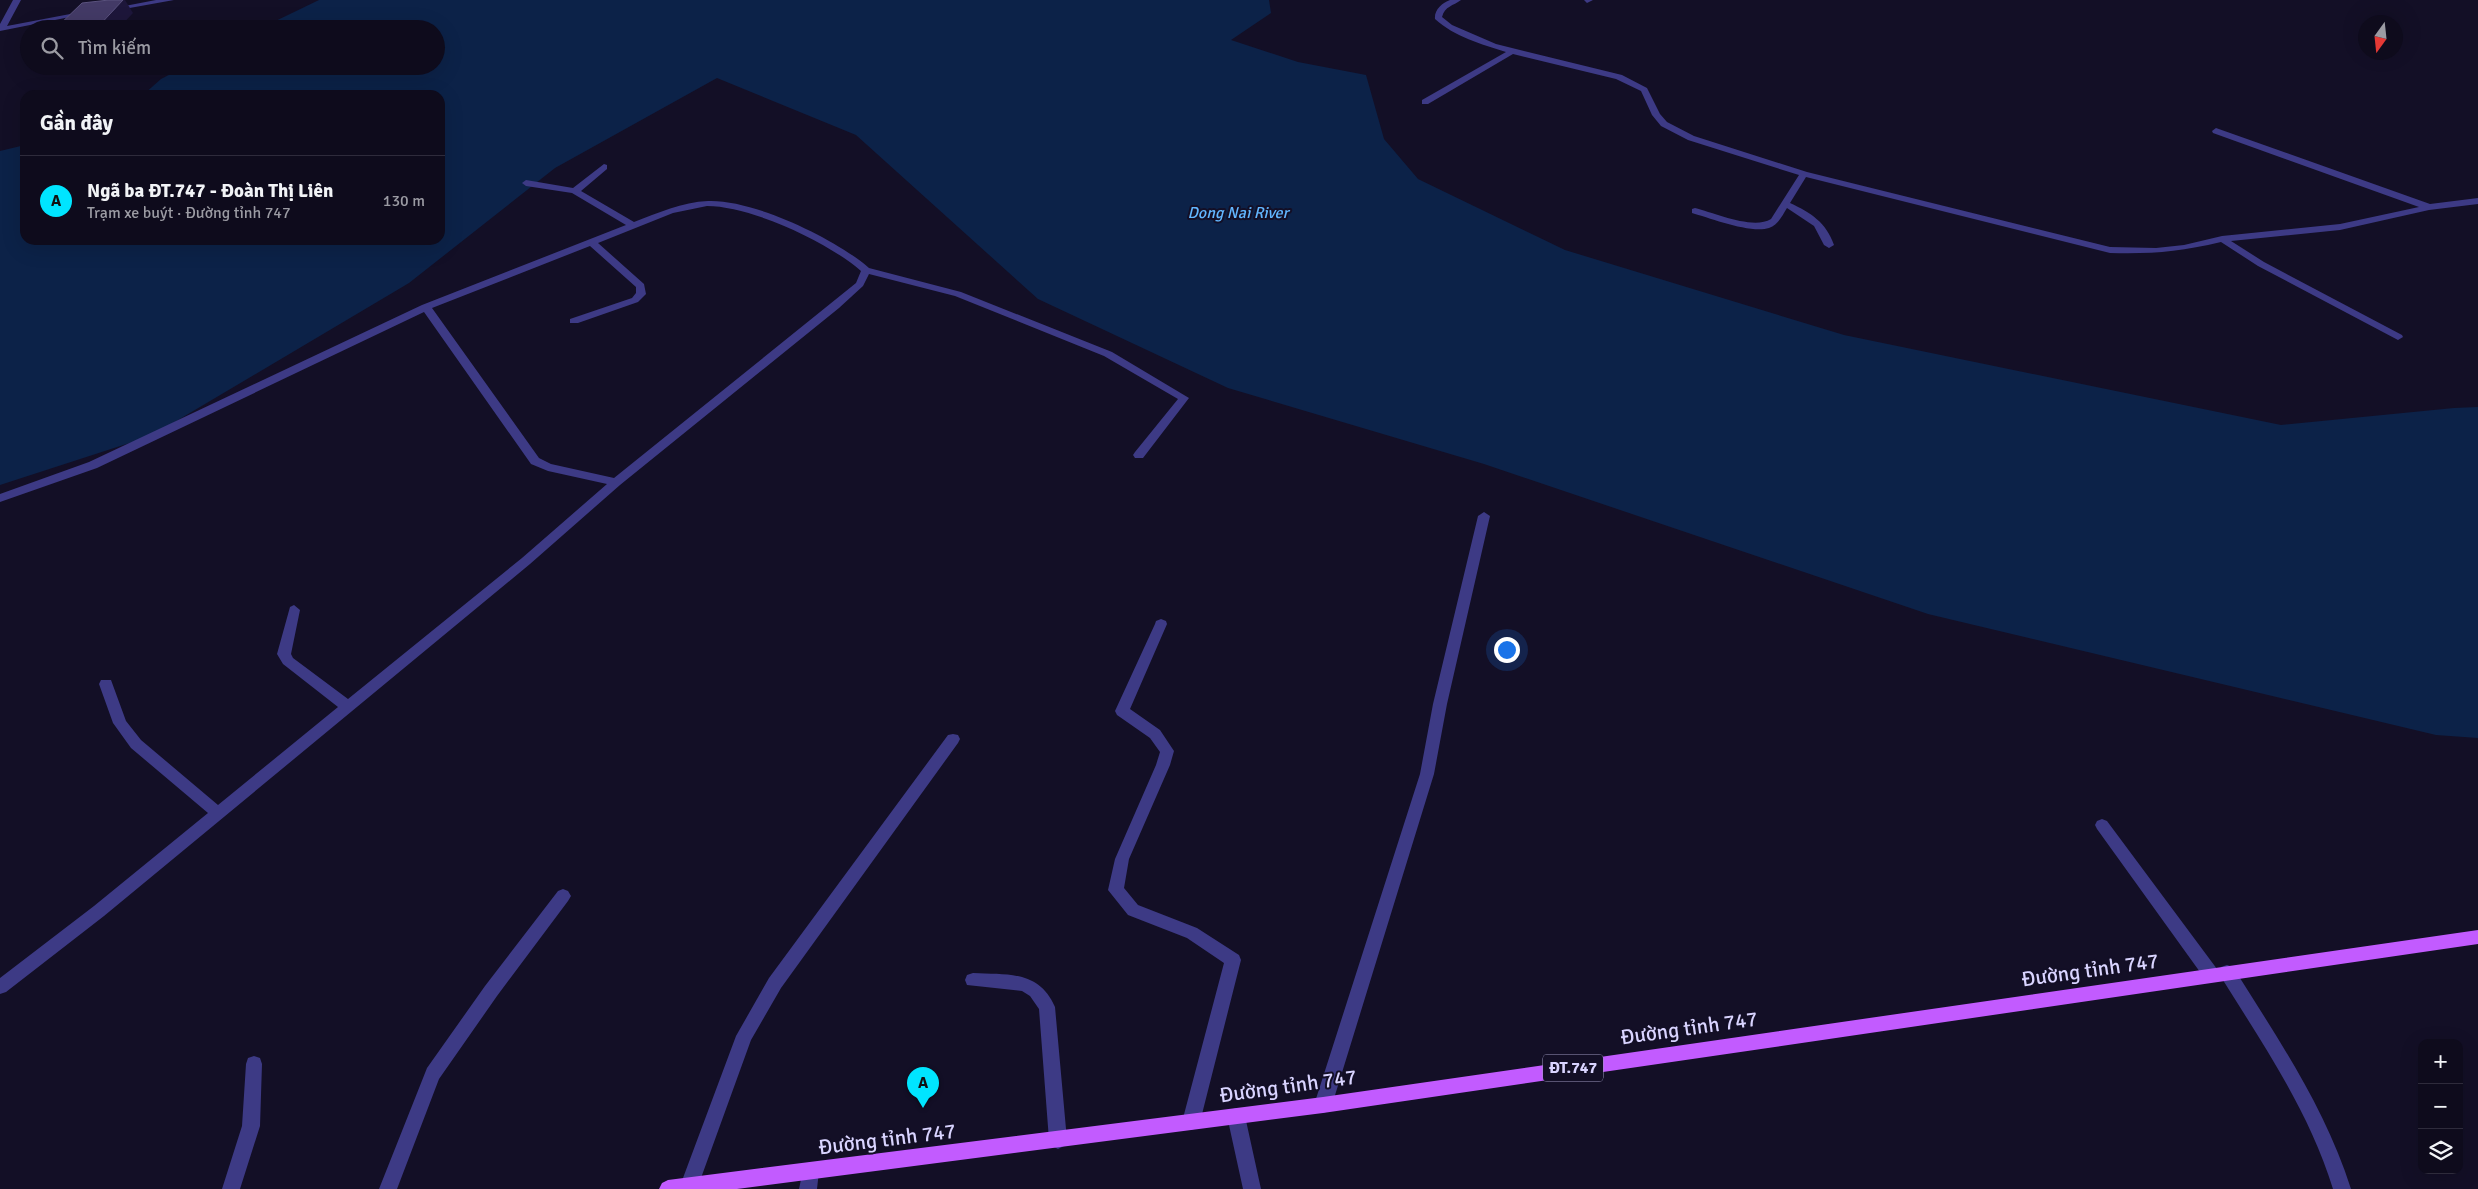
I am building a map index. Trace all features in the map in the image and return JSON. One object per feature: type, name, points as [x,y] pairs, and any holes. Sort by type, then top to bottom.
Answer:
[{"type":"main road","name":"Đường tỉnh 747","points":[[668,1189],[1323,1105],[2219,973],[2478,938]]},
{"type":"street","points":[[0,29],[17,0]]},
{"type":"street","points":[[109,9],[170,0]]},
{"type":"street","points":[[1457,0],[1444,4],[1439,11],[1438,17],[1441,22],[1459,33],[1513,51],[1619,77],[1633,83],[1644,90],[1656,115],[1664,124],[1677,132],[1758,161],[1804,174],[2110,250],[2170,250],[2222,239],[2340,227],[2429,206],[2478,201]]},
{"type":"street","points":[[50,20],[99,11]]},
{"type":"street","points":[[0,29],[20,25]]},
{"type":"street","points":[[1425,102],[1513,51]]},
{"type":"street","points":[[2216,131],[2429,206]]},
{"type":"street","points":[[575,191],[604,167]]},
{"type":"street","points":[[1695,211],[1751,226],[1766,226],[1774,221],[1804,174]]},
{"type":"street","points":[[526,184],[575,191],[633,225]]},
{"type":"street","points":[[0,498],[93,465],[426,307],[633,225],[690,206],[720,204],[761,215],[818,240],[858,262],[866,270],[966,297],[1108,354],[1184,398],[1139,455]]},
{"type":"street","points":[[1784,204],[1804,213],[1821,226],[1826,231],[1829,245]]},
{"type":"street","points":[[2222,239],[2261,264],[2398,337]]},
{"type":"street","points":[[574,321],[635,300],[641,294],[641,286],[591,242]]},
{"type":"street","points":[[0,987],[99,911],[526,561],[616,482],[835,306],[860,284],[866,270]]},
{"type":"street","points":[[426,307],[535,461],[548,467],[616,482]]},
{"type":"street","points":[[1323,1105],[1427,774],[1440,704],[1484,516]]},
{"type":"street","points":[[294,610],[284,654],[288,662],[348,707]]},
{"type":"street","points":[[1161,624],[1122,710],[1155,734],[1167,751],[1163,765],[1122,859],[1116,890],[1133,910],[1192,933],[1233,960],[1191,1122]]},
{"type":"street","points":[[106,684],[120,723],[136,744],[218,813]]},
{"type":"street","points":[[689,1186],[726,1082],[748,1028],[775,983],[953,739]]},
{"type":"street","points":[[2102,825],[2219,973],[2313,1113],[2338,1173],[2342,1189]]},
{"type":"street","points":[[388,1189],[433,1074],[491,991],[564,896]]},
{"type":"street","points":[[973,980],[1024,984],[1036,991],[1047,1007],[1058,1140]]},
{"type":"street","points":[[231,1189],[251,1126],[254,1064]]},
{"type":"street","points":[[1236,1116],[1252,1189]]},
{"type":"street","points":[[808,1189],[810,1171]]},
{"type":"water","name":"Dong Nai River","points":[[319,0],[1269,0],[1271,13],[1231,40],[1298,62],[1366,75],[1384,139],[1418,179],[1565,250],[1844,335],[2281,425],[2478,407],[2478,738],[2436,735],[1928,614],[1484,464],[1228,388],[1038,299],[856,135],[717,78],[555,168],[409,283],[151,436],[0,485],[0,151],[20,146],[20,245],[445,245],[445,90],[149,90],[169,75],[445,75],[445,20],[278,20]]},
{"type":"building","points":[[123,0],[104,20],[64,20],[82,3]]},
{"type":"place","name":"Ngã ba ĐT.747 - Đoàn Thị Liên","points":[[923,1108]]}]
